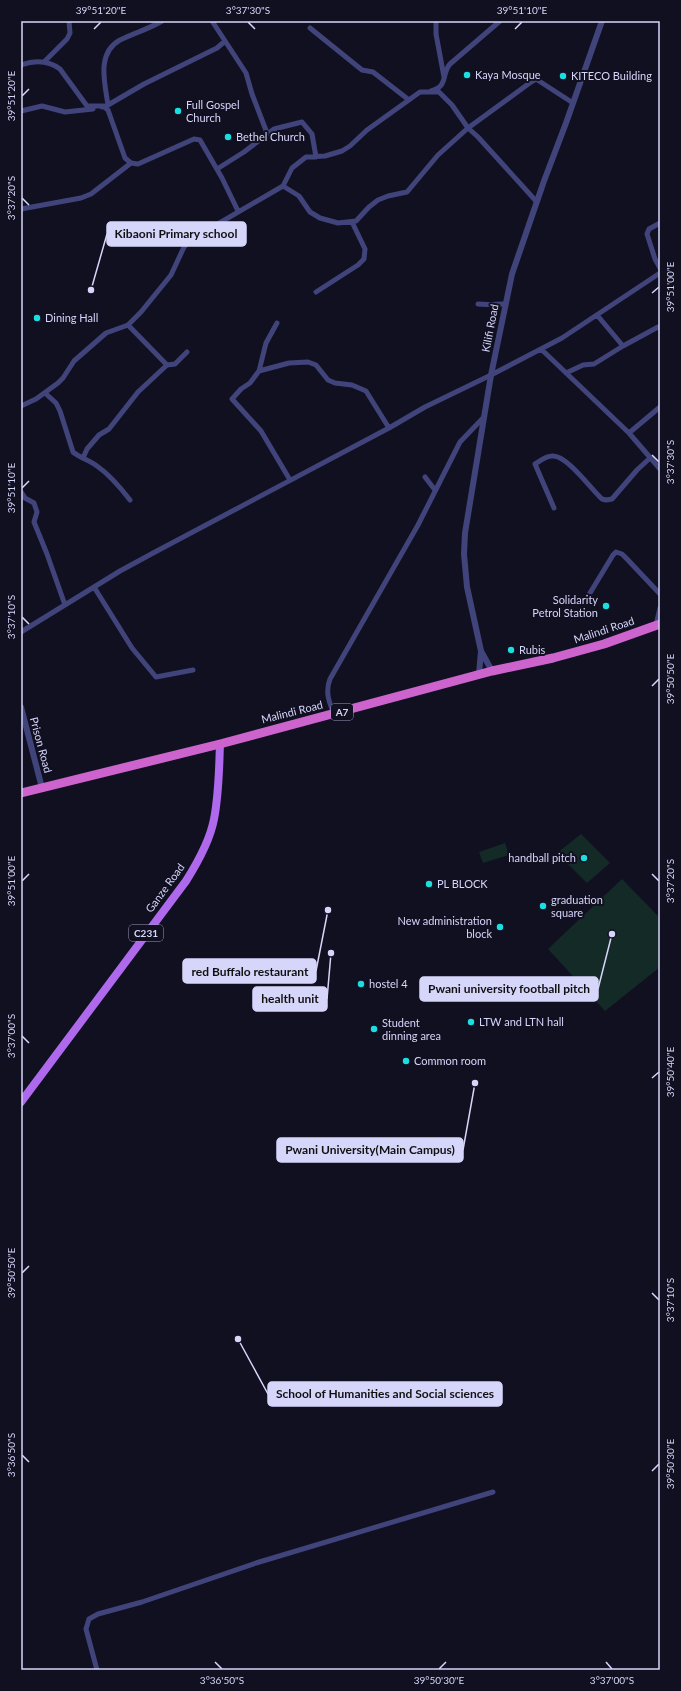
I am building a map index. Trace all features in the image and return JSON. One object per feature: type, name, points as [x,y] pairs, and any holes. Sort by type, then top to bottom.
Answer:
[{"type":"highway","name":"Malindi Road","points":[[21,793],[220,744],[479,674],[568,654],[604,644],[658,625]]},
{"type":"main road","name":"Ganze Road","points":[[21,1102],[186,881],[198,862],[214,819],[220,744]]},
{"type":"street","points":[[21,65],[45,61],[67,39],[70,33],[69,21]]},
{"type":"street","points":[[162,21],[141,32],[118,41],[110,48],[103,65],[106,106],[113,121],[125,158],[131,163],[138,164],[171,148],[198,138],[217,169],[238,211]]},
{"type":"street","points":[[212,21],[224,42],[246,73],[252,94],[267,133]]},
{"type":"street","points":[[436,21],[438,48],[444,82]]},
{"type":"street","points":[[21,406],[45,393],[62,378],[74,361],[106,333],[128,325],[161,289],[171,275],[184,247],[192,240],[238,211],[283,186],[292,168],[306,157],[342,151],[350,146],[367,130],[420,92],[433,91],[444,82],[447,67],[500,21]]},
{"type":"street","name":"Kilifi Road","points":[[492,671],[481,651],[467,587],[464,554],[468,509],[491,375],[512,274],[536,201],[602,21]]},
{"type":"street","points":[[310,28],[362,70],[373,72],[409,100]]},
{"type":"street","points":[[21,111],[42,106],[59,111],[73,112],[106,106],[144,84],[218,48],[224,42]]},
{"type":"street","points":[[45,61],[60,69],[87,106],[106,106]]},
{"type":"street","points":[[283,186],[299,196],[315,216],[333,222],[356,222],[369,207],[384,197],[407,192],[438,155],[468,128],[531,82],[536,80],[573,103]]},
{"type":"street","points":[[420,92],[439,92],[452,105],[468,128],[536,201]]},
{"type":"street","points":[[217,169],[244,152],[274,129],[302,122],[312,134],[316,156]]},
{"type":"street","points":[[21,210],[81,198],[91,194],[131,163]]},
{"type":"street","points":[[316,292],[358,265],[364,259],[365,249],[352,222]]},
{"type":"street","points":[[660,224],[649,229],[646,234],[660,268]]},
{"type":"street","points":[[21,632],[138,562],[389,428],[425,406],[491,375],[562,338],[660,273]]},
{"type":"street","points":[[478,304],[488,306],[505,304]]},
{"type":"street","points":[[597,315],[623,346]]},
{"type":"street","points":[[277,323],[266,343],[258,371],[250,383],[241,389],[232,399],[261,431],[290,480]]},
{"type":"street","points":[[128,325],[167,365]]},
{"type":"street","points":[[566,373],[583,365],[594,364],[658,327]]},
{"type":"street","points":[[541,349],[628,433],[660,469]]},
{"type":"street","points":[[83,458],[87,449],[99,435],[109,429],[138,392],[167,365],[175,364],[186,352]]},
{"type":"street","points":[[258,371],[289,363],[308,362],[316,365],[324,376],[335,383],[352,385],[366,391],[389,428]]},
{"type":"street","points":[[45,393],[56,403],[60,411],[73,452],[97,466],[112,478],[130,500]]},
{"type":"street","points":[[628,433],[660,407]]},
{"type":"street","points":[[334,714],[328,697],[328,684],[330,679],[391,574],[460,442],[484,417]]},
{"type":"street","points":[[554,508],[535,464],[545,458],[554,456],[564,460],[602,499],[606,500],[612,499],[637,470],[650,458]]},
{"type":"street","points":[[425,477],[435,490]]},
{"type":"street","points":[[21,492],[25,498],[34,503],[36,512],[34,522],[46,548],[65,605]]},
{"type":"street","points":[[587,598],[616,552],[622,554],[660,594]]},
{"type":"street","points":[[94,587],[132,648],[156,677],[193,670]]},
{"type":"street","points":[[658,625],[660,608]]},
{"type":"street","name":"Kilifi Road","points":[[479,674],[481,651]]},
{"type":"street","name":"Prison Road","points":[[21,707],[42,788]]},
{"type":"street","points":[[97,1670],[86,1623],[89,1619],[98,1614],[142,1602],[256,1563],[493,1492]]},
{"type":"green space","name":"handball pitch","points":[[581,834],[610,863],[587,883],[557,853]]},
{"type":"green space","points":[[505,843],[509,855],[483,863],[479,852]]},
{"type":"green space","points":[[622,879],[660,918],[660,967],[605,1011],[548,949]]},
{"type":"place","name":"Kaya Mosque","points":[[467,75]]},
{"type":"place","name":"KITECO Building","points":[[563,76]]},
{"type":"place","name":"Full Gospel Church","points":[[178,111]]},
{"type":"place","name":"Bethel Church","points":[[228,137]]},
{"type":"place","name":"Kibaoni Primary school","points":[[91,290]]},
{"type":"place","name":"Dining Hall","points":[[37,318]]},
{"type":"place","name":"Solidarity Petrol Station","points":[[606,606]]},
{"type":"place","name":"Rubis","points":[[511,650]]},
{"type":"place","name":"handball pitch","points":[[584,858]]},
{"type":"place","name":"PL BLOCK","points":[[429,884]]},
{"type":"place","name":"graduation square","points":[[543,906]]},
{"type":"place","name":"red Buffalo restaurant","points":[[328,910]]},
{"type":"place","name":"New administration block","points":[[500,927]]},
{"type":"place","name":"Pwani university football pitch","points":[[612,934]]},
{"type":"place","name":"health unit","points":[[331,953]]},
{"type":"place","name":"hostel 4","points":[[361,984]]},
{"type":"place","name":"LTW and LTN hall","points":[[471,1022]]},
{"type":"place","name":"Student dinning area","points":[[374,1029]]},
{"type":"place","name":"Common room","points":[[406,1061]]},
{"type":"place","name":"Pwani University(Main Campus)","points":[[475,1083]]},
{"type":"place","name":"School of Humanities and Social sciences","points":[[238,1339]]}]
